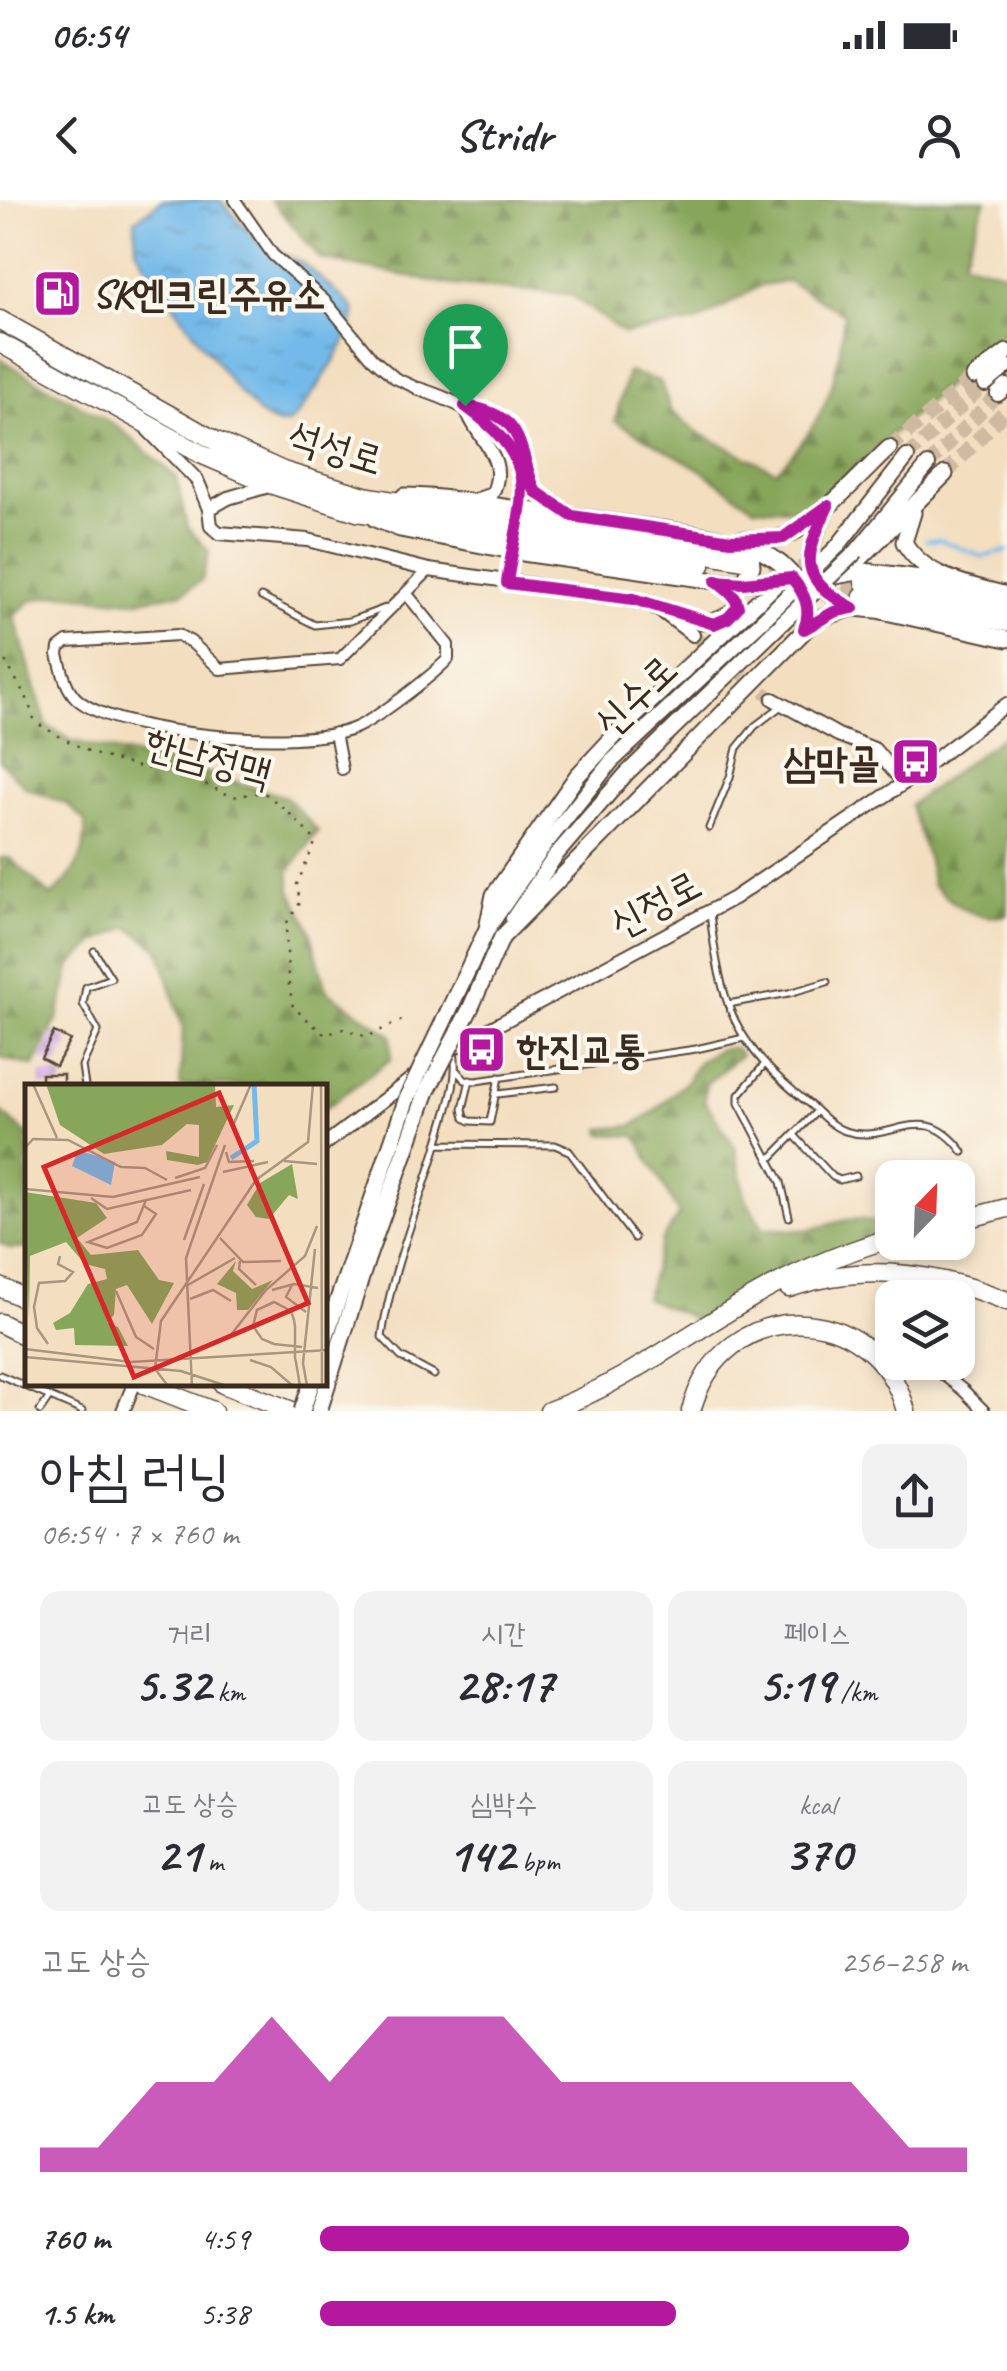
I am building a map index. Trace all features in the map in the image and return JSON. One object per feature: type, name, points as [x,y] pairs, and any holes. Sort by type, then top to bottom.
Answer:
[{"type":"highway","name":"석성로","points":[[0,320],[216,441],[361,504]]},
{"type":"highway","name":"석성로","points":[[0,343],[203,456],[273,485],[742,572]]},
{"type":"highway","points":[[861,589],[1007,607]]},
{"type":"highway","points":[[861,589],[1007,622]]},
{"type":"highway","points":[[975,1216],[1007,1208]]},
{"type":"highway","points":[[548,1411],[610,1384],[768,1288],[829,1258],[875,1243]]},
{"type":"highway","points":[[728,1314],[806,1282],[839,1275],[912,1274],[940,1280]]},
{"type":"highway","points":[[0,1287],[25,1299]]},
{"type":"highway","points":[[975,1288],[1007,1301]]},
{"type":"highway","points":[[0,1323],[24,1335]]},
{"type":"highway","points":[[691,1411],[708,1368],[729,1346],[759,1330],[797,1324],[842,1333],[867,1348],[890,1372],[906,1411]]},
{"type":"highway","points":[[149,1386],[213,1411]]},
{"type":"highway","points":[[227,1386],[292,1411]]},
{"type":"highway","points":[[274,1404],[304,1411]]},
{"type":"main road","points":[[979,381],[1007,352]]},
{"type":"main road","points":[[979,381],[1007,366]]},
{"type":"main road","points":[[361,504],[413,496],[731,540],[783,538],[828,506],[889,448]]},
{"type":"main road","name":"신수로","points":[[328,1329],[407,1098],[448,1012],[543,847],[611,762],[837,547],[908,456]]},
{"type":"main road","name":"신수로","points":[[328,1382],[427,1091],[470,1009],[495,933],[626,774],[857,550],[928,465]]},
{"type":"main road","points":[[495,933],[494,895],[577,776],[622,728],[757,602],[794,581],[860,559],[946,474]]},
{"type":"main road","points":[[919,499],[904,542],[913,559],[962,583],[1007,595]]},
{"type":"main road","points":[[361,504],[400,530],[523,553],[716,581],[752,566],[751,555],[731,540]]},
{"type":"main road","points":[[828,506],[809,548],[808,562],[822,589],[962,583]]},
{"type":"main road","points":[[731,540],[774,558],[794,581],[808,606],[804,629]]},
{"type":"main road","points":[[742,572],[794,581]]},
{"type":"main road","points":[[815,576],[861,589]]},
{"type":"main road","points":[[716,581],[735,597],[738,607],[725,634]]},
{"type":"main road","points":[[877,610],[856,587],[860,601],[877,610],[1007,639]]},
{"type":"main road","points":[[495,933],[804,629],[834,612],[861,589]]},
{"type":"main road","points":[[656,607],[714,624],[728,618],[738,607]]},
{"type":"main road","points":[[304,1411],[310,1386]]},
{"type":"main road","name":"신수로","points":[[319,1411],[327,1386]]},
{"type":"street","points":[[235,200],[274,255],[325,302],[372,358],[395,378],[465,406],[490,410],[504,421],[520,441],[535,491],[572,516]]},
{"type":"street","points":[[465,406],[508,443],[522,477],[507,583]]},
{"type":"street","points":[[464,502],[492,494],[499,476],[494,456],[473,430],[465,406]]},
{"type":"street","points":[[139,421],[197,480],[210,509],[210,526],[230,536],[308,540],[429,570],[634,599],[656,607],[694,636]]},
{"type":"street","points":[[210,509],[228,498],[273,485]]},
{"type":"street","points":[[406,594],[448,646],[448,659],[374,716],[354,728],[335,733],[254,736],[140,726],[90,708],[75,697],[63,672],[58,648],[67,642],[178,635],[220,670],[323,662],[346,655],[429,570]]},
{"type":"street","points":[[778,702],[838,735],[874,749],[904,783]]},
{"type":"street","name":"신정로","points":[[328,1142],[453,1048],[710,910],[904,783],[1007,704]]},
{"type":"street","points":[[335,733],[342,769]]},
{"type":"street","points":[[950,1380],[984,1411]]},
{"type":"street","points":[[123,1411],[133,1386]]},
{"type":"lane","points":[[261,597],[315,625],[350,621],[394,605]]},
{"type":"lane","points":[[709,828],[737,748],[778,702]]},
{"type":"lane","points":[[710,910],[728,1004],[744,1038],[764,1065],[847,1132],[929,1124],[953,1138],[964,1152]]},
{"type":"lane","points":[[84,1084],[82,1066],[98,1031],[83,1004],[86,987],[111,978],[94,951]]},
{"type":"lane","points":[[728,1004],[827,982]]},
{"type":"lane","points":[[457,1071],[470,1080],[499,1077],[696,1049],[744,1038]]},
{"type":"lane","points":[[434,1375],[401,1357],[382,1337],[393,1282],[438,1144],[457,1071],[453,1048]]},
{"type":"lane","points":[[764,1065],[739,1094],[739,1103],[781,1182],[789,1216]]},
{"type":"lane","points":[[470,1080],[463,1109],[465,1118],[470,1122],[490,1122],[499,1077]]},
{"type":"lane","points":[[498,1094],[556,1087]]},
{"type":"lane","points":[[770,1159],[817,1111]]},
{"type":"lane","points":[[795,1136],[832,1177],[840,1180],[856,1176]]},
{"type":"lane","points":[[438,1144],[555,1145],[569,1151],[634,1238]]},
{"type":"lane","points":[[0,1374],[82,1411]]},
{"type":"lane","points":[[40,1411],[48,1398]]},
{"type":"path","name":"한남정맥","points":[[0,652],[29,702],[32,716],[64,739],[94,754],[126,763],[172,769],[233,797],[263,792],[288,810],[316,841],[297,884],[300,903],[286,924],[293,1008],[325,1035],[343,1029],[367,1037],[404,1019]]},
{"type":"green space","points":[[271,200],[986,200],[963,261],[1007,273],[1007,331],[807,510],[753,507],[698,468],[615,421],[628,372],[660,381],[671,411],[695,431],[776,471],[807,436],[826,400],[838,360],[844,314],[788,281],[762,285],[697,322],[624,334],[570,294],[453,285],[321,259]]},
{"type":"green space","points":[[0,359],[118,427],[177,478],[187,527],[209,551],[202,580],[183,593],[132,601],[58,594],[32,600],[14,615],[47,726],[72,741],[186,767],[286,797],[318,831],[289,871],[291,891],[310,929],[326,990],[391,1035],[391,1059],[328,1106],[328,1084],[180,1084],[183,1028],[159,949],[128,927],[96,942],[71,965],[58,1017],[34,1066],[0,1058],[0,858],[10,858],[51,896],[78,863],[85,821],[67,804],[26,788],[0,761]]},
{"type":"green space","points":[[1007,733],[1007,915],[995,917],[975,914],[957,905],[932,884],[910,805]]},
{"type":"green space","points":[[734,1048],[741,1055],[706,1084],[704,1100],[735,1147],[746,1200],[763,1228],[804,1230],[860,1219],[875,1223],[875,1239],[699,1321],[645,1298],[662,1240],[679,1214],[636,1136],[602,1134],[601,1129],[631,1126],[655,1111],[687,1081],[699,1061],[720,1049]]},
{"type":"green space","points":[[0,1111],[25,1132],[25,1248],[11,1249],[0,1243]]},
{"type":"water","points":[[162,200],[220,200],[256,239],[305,265],[354,308],[349,332],[332,363],[296,417],[287,424],[274,423],[259,414],[232,384],[136,248],[135,220]]},
{"type":"building","points":[[54,1032],[70,1040],[56,1066],[41,1058]]},
{"type":"building","points":[[41,1074],[63,1074],[63,1084],[41,1084]]},
{"type":"waterway","points":[[926,540],[941,540],[982,557],[1007,551]]},
{"type":"tunnel","points":[[889,448],[974,377]]},
{"type":"tunnel","points":[[907,457],[985,384]]},
{"type":"tunnel","points":[[928,465],[998,394]]},
{"type":"tunnel","points":[[945,474],[1007,409]]},
{"type":"tunnel","points":[[743,560],[864,582]]},
{"type":"tunnel","points":[[815,586],[863,596]]},
{"type":"tunnel","points":[[693,635],[773,699]]},
{"type":"place","name":"SK엔크린주유소","points":[[57,293]]},
{"type":"place","name":"삼막골","points":[[915,762]]},
{"type":"place","name":"한진교통","points":[[482,1049]]},
{"type":"route","points":[[465,406],[490,410],[513,430],[528,462],[535,491],[572,516],[731,540],[774,539],[791,534],[828,506],[809,548],[808,562],[822,589],[853,608],[815,620],[804,629],[808,606],[792,578],[769,582],[716,581],[735,597],[738,607],[728,618],[714,624],[634,599],[507,583],[522,477],[508,443],[465,406]]}]
